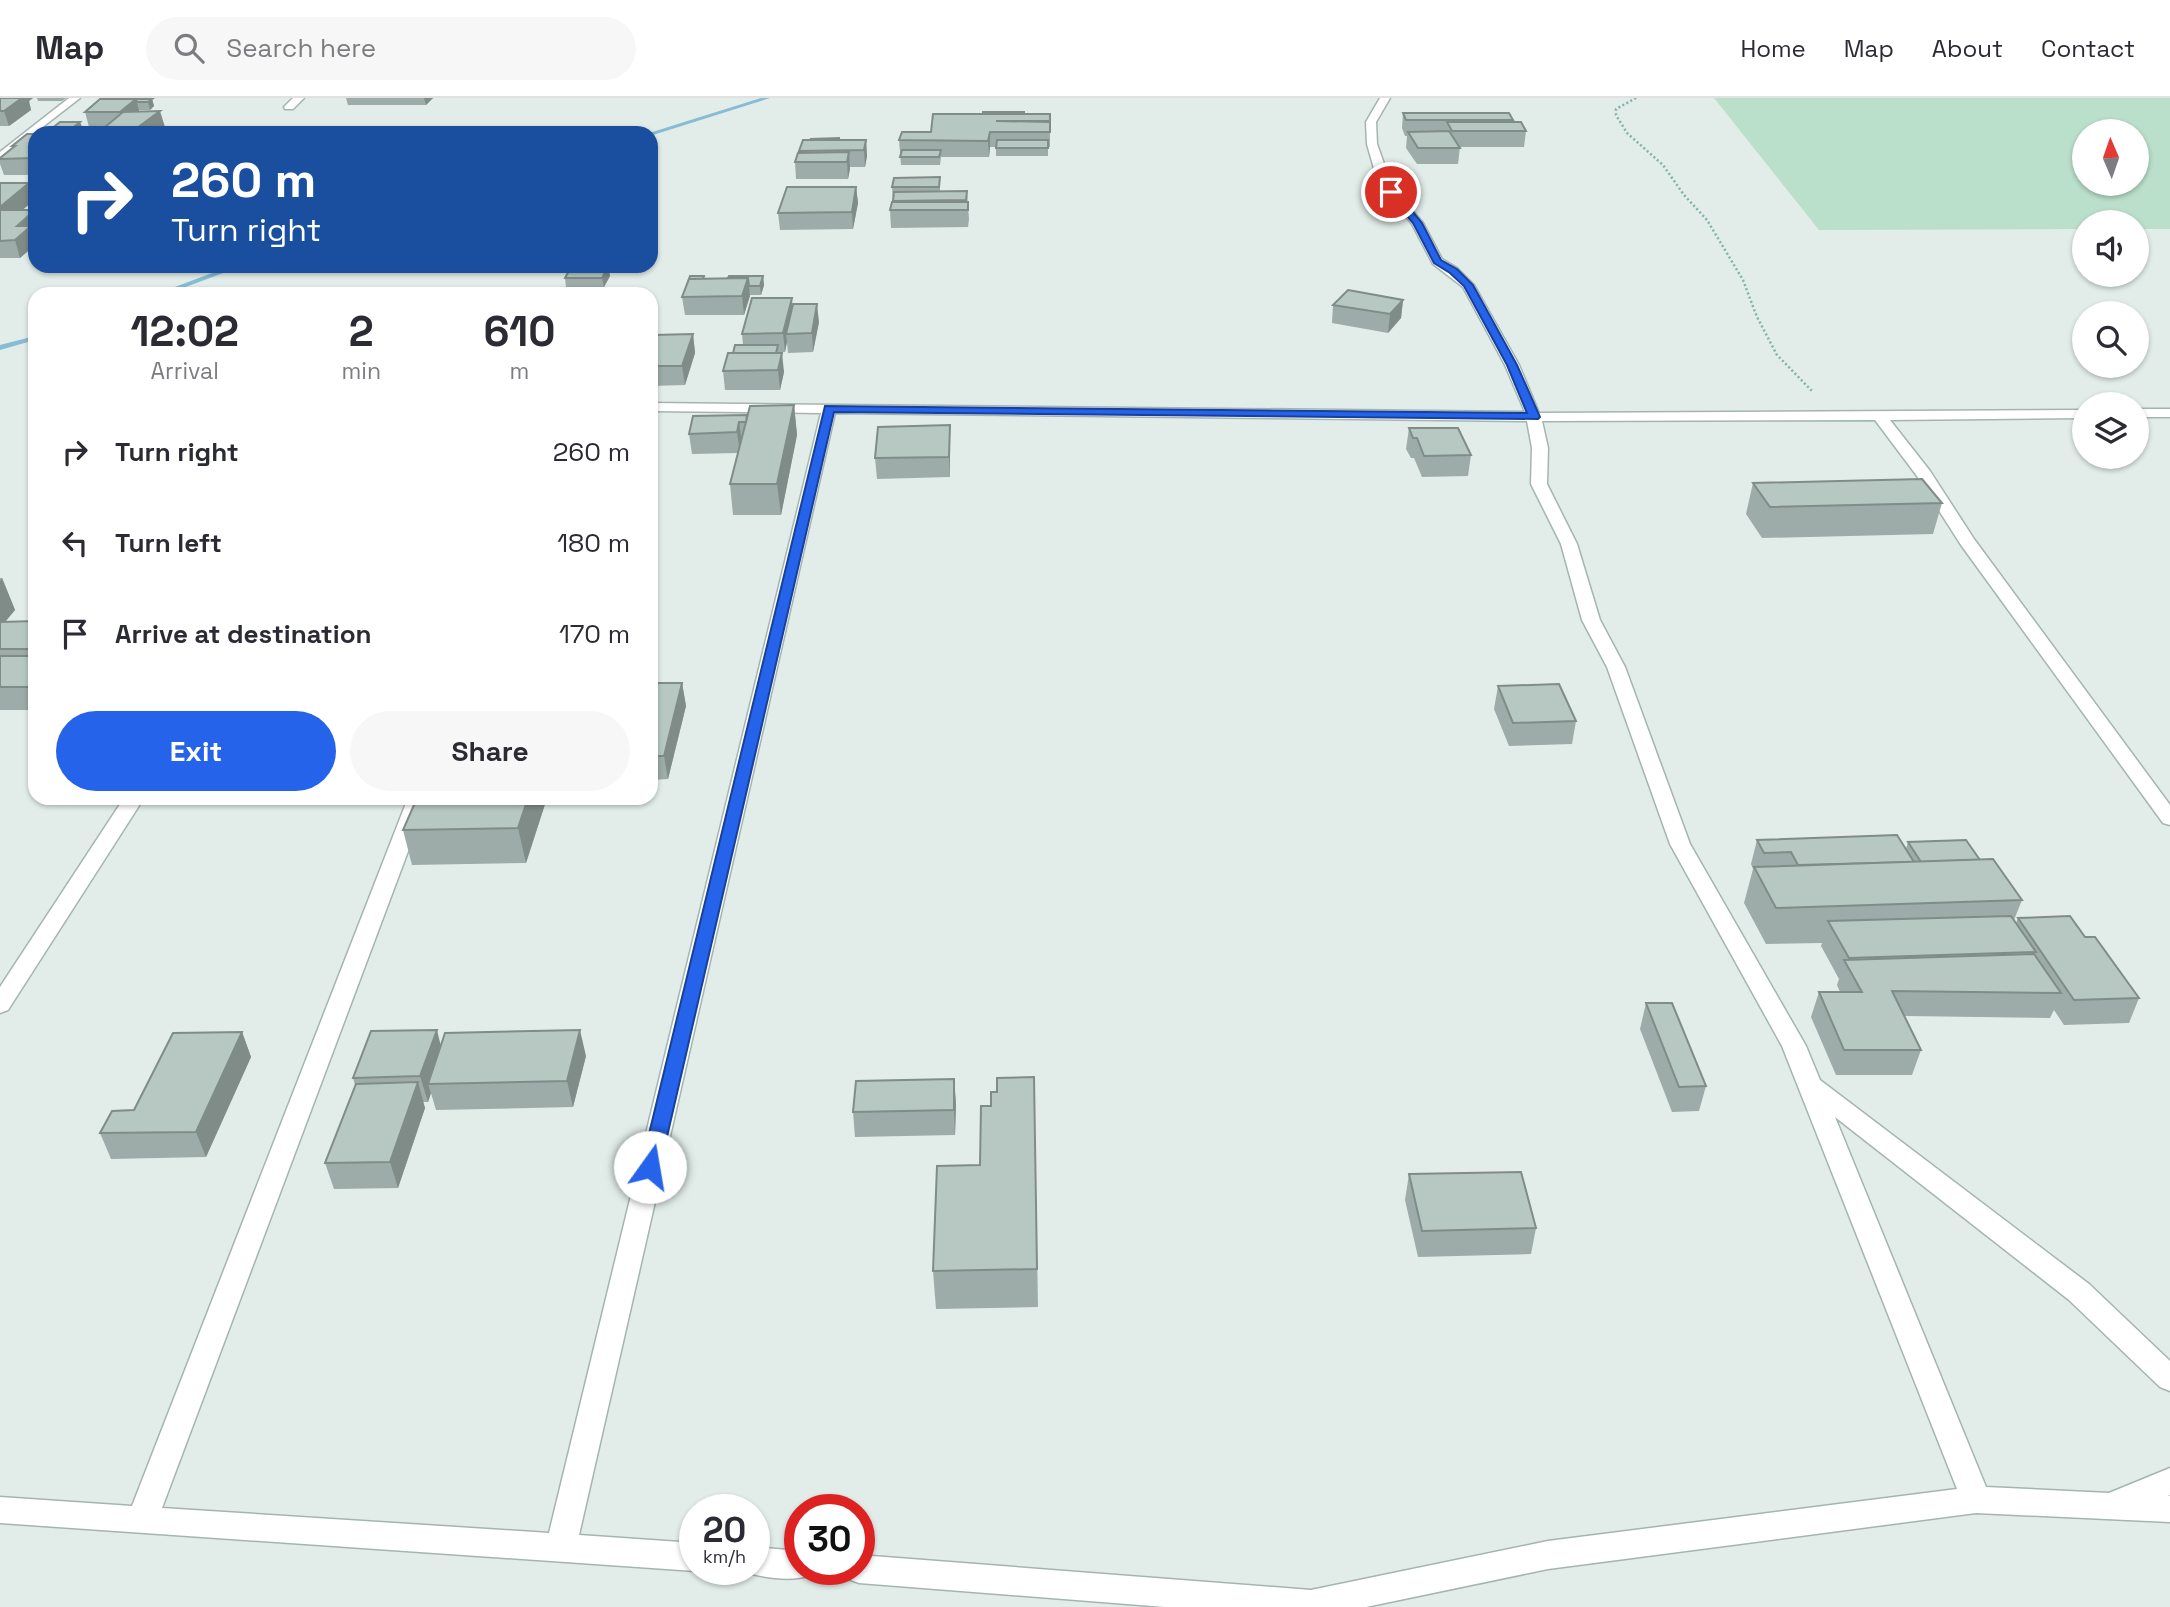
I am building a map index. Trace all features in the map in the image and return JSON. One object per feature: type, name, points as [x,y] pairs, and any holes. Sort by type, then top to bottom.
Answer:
[{"type":"street","points":[[39,126],[75,98]]},
{"type":"street","points":[[289,107],[299,98]]},
{"type":"street","points":[[1385,98],[1371,122],[1372,144],[1381,172],[1391,192],[1417,223],[1437,261],[1454,271],[1468,285],[1512,365],[1534,417],[1540,448],[1539,484],[1569,544],[1591,620],[1616,667],[1680,844],[1794,1046],[1976,1500]]},
{"type":"street","points":[[0,157],[28,135]]},
{"type":"street","points":[[658,407],[1534,417],[2072,414]]},
{"type":"street","points":[[561,1546],[829,409]]},
{"type":"street","points":[[2149,413],[2170,413]]},
{"type":"street","points":[[1879,416],[1924,474],[1975,552],[2170,819]]},
{"type":"street","points":[[0,1005],[129,805]]},
{"type":"street","points":[[142,1519],[415,805]]},
{"type":"street","points":[[1810,1085],[2079,1292],[2170,1379]]},
{"type":"street","points":[[2111,1506],[2170,1481]]},
{"type":"street","points":[[875,1570],[1311,1605],[1548,1555],[1976,1500],[2170,1509]]},
{"type":"street","points":[[0,1510],[679,1555]]},
{"type":"path","points":[[1636,98],[1616,109],[1616,115],[1627,133],[1663,165],[1684,195],[1707,220],[1743,280],[1757,317],[1777,355],[1819,398]]},
{"type":"green space","points":[[1714,98],[2170,98],[2170,229],[2149,229],[2149,210],[2072,210],[2072,229],[1819,230]]},
{"type":"building","points":[[0,98],[22,98],[0,111]]},
{"type":"building","points":[[100,99],[136,99],[120,112],[85,112]]},
{"type":"building","points":[[136,99],[152,99],[148,102],[137,102]]},
{"type":"building","points":[[160,111],[140,126],[106,126],[123,112]]},
{"type":"building","points":[[1024,112],[1024,114],[983,114]]},
{"type":"building","points":[[1403,113],[1509,113],[1513,120],[1406,120]]},
{"type":"building","points":[[933,114],[1050,114],[1050,121],[996,121],[1050,122],[1050,132],[990,132],[988,141],[899,140],[902,132],[931,132]]},
{"type":"building","points":[[60,122],[80,122],[75,126],[55,126]]},
{"type":"building","points":[[1447,122],[1521,122],[1526,131],[1452,131]]},
{"type":"building","points":[[1449,131],[1460,148],[1418,148],[1408,132]]},
{"type":"building","points":[[28,134],[28,158],[0,159],[15,146],[12,146]]},
{"type":"building","points":[[811,139],[839,140],[811,140]]},
{"type":"building","points":[[803,140],[866,140],[864,150],[799,151]]},
{"type":"building","points":[[997,140],[1048,140],[1048,148],[996,148]]},
{"type":"building","points":[[902,150],[941,150],[939,157],[900,157]]},
{"type":"building","points":[[849,152],[847,162],[795,162],[798,153]]},
{"type":"building","points":[[940,177],[939,187],[892,187],[894,178]]},
{"type":"building","points":[[0,183],[28,183],[28,184],[0,207]]},
{"type":"building","points":[[787,187],[856,187],[852,212],[778,213]]},
{"type":"building","points":[[967,191],[966,200],[893,201],[894,192]]},
{"type":"building","points":[[892,202],[968,202],[968,210],[890,210]]},
{"type":"building","points":[[0,210],[28,210],[28,216],[17,226],[28,226],[28,229],[15,240],[0,241]]},
{"type":"building","points":[[568,273],[605,273],[602,278],[565,278]]},
{"type":"building","points":[[690,276],[704,276],[703,279],[689,279]]},
{"type":"building","points":[[763,276],[760,286],[749,286],[748,278],[728,278]]},
{"type":"building","points":[[748,278],[742,296],[682,297],[689,279]]},
{"type":"building","points":[[1348,290],[1403,300],[1390,314],[1333,305]]},
{"type":"building","points":[[752,298],[792,298],[783,333],[742,334]]},
{"type":"building","points":[[793,304],[817,304],[812,333],[786,334]]},
{"type":"building","points":[[693,334],[682,366],[658,366],[658,335]]},
{"type":"building","points":[[735,345],[778,345],[776,353],[733,353]]},
{"type":"building","points":[[728,353],[782,353],[778,370],[723,371]]},
{"type":"building","points":[[794,405],[777,484],[730,484],[750,406]]},
{"type":"building","points":[[747,415],[746,422],[739,422],[737,432],[689,434],[693,416]]},
{"type":"building","points":[[950,425],[949,457],[875,458],[878,427]]},
{"type":"building","points":[[1409,428],[1458,428],[1471,455],[1424,456],[1417,438],[1413,438]]},
{"type":"building","points":[[1922,479],[1942,503],[1770,507],[1753,483]]},
{"type":"building","points":[[28,621],[28,649],[0,649],[0,622]]},
{"type":"building","points":[[0,656],[28,656],[28,687],[0,687]]},
{"type":"building","points":[[658,683],[682,683],[664,756],[658,756]]},
{"type":"building","points":[[1559,684],[1576,721],[1513,723],[1498,686]]},
{"type":"building","points":[[414,805],[526,805],[518,828],[403,830]]},
{"type":"building","points":[[1897,835],[1914,862],[1798,865],[1791,852],[1764,853],[1757,840]]},
{"type":"building","points":[[1966,840],[1980,860],[1921,862],[1908,842]]},
{"type":"building","points":[[1993,859],[2022,900],[1776,908],[1754,867]]},
{"type":"building","points":[[2011,916],[2036,952],[1849,958],[1828,921]]},
{"type":"building","points":[[2070,916],[2085,937],[2095,937],[2139,998],[2074,1000],[2018,918]]},
{"type":"building","points":[[2034,954],[2061,993],[1892,991],[1921,1050],[1844,1050],[1819,992],[1862,992],[1844,960]]},
{"type":"building","points":[[1646,1003],[1672,1003],[1706,1086],[1679,1087]]},
{"type":"building","points":[[437,1030],[420,1076],[353,1078],[371,1031]]},
{"type":"building","points":[[580,1030],[567,1081],[428,1084],[445,1033]]},
{"type":"building","points":[[242,1032],[196,1132],[100,1133],[112,1111],[134,1110],[173,1033]]},
{"type":"building","points":[[1034,1077],[1037,1269],[933,1271],[937,1166],[980,1165],[981,1106],[991,1106],[991,1092],[997,1092],[997,1078]]},
{"type":"building","points":[[954,1079],[954,1110],[853,1112],[856,1081]]},
{"type":"building","points":[[418,1082],[390,1162],[325,1163],[356,1084]]},
{"type":"building","points":[[1521,1172],[1536,1228],[1422,1231],[1409,1174]]},
{"type":"waterway","points":[[658,132],[767,98]]},
{"type":"waterway","points":[[180,287],[218,273]]},
{"type":"waterway","points":[[0,348],[28,340]]},
{"type":"route","points":[[650,1167],[829,409],[1534,417],[1512,365],[1468,285],[1454,271],[1437,261],[1417,223],[1391,192]]}]
